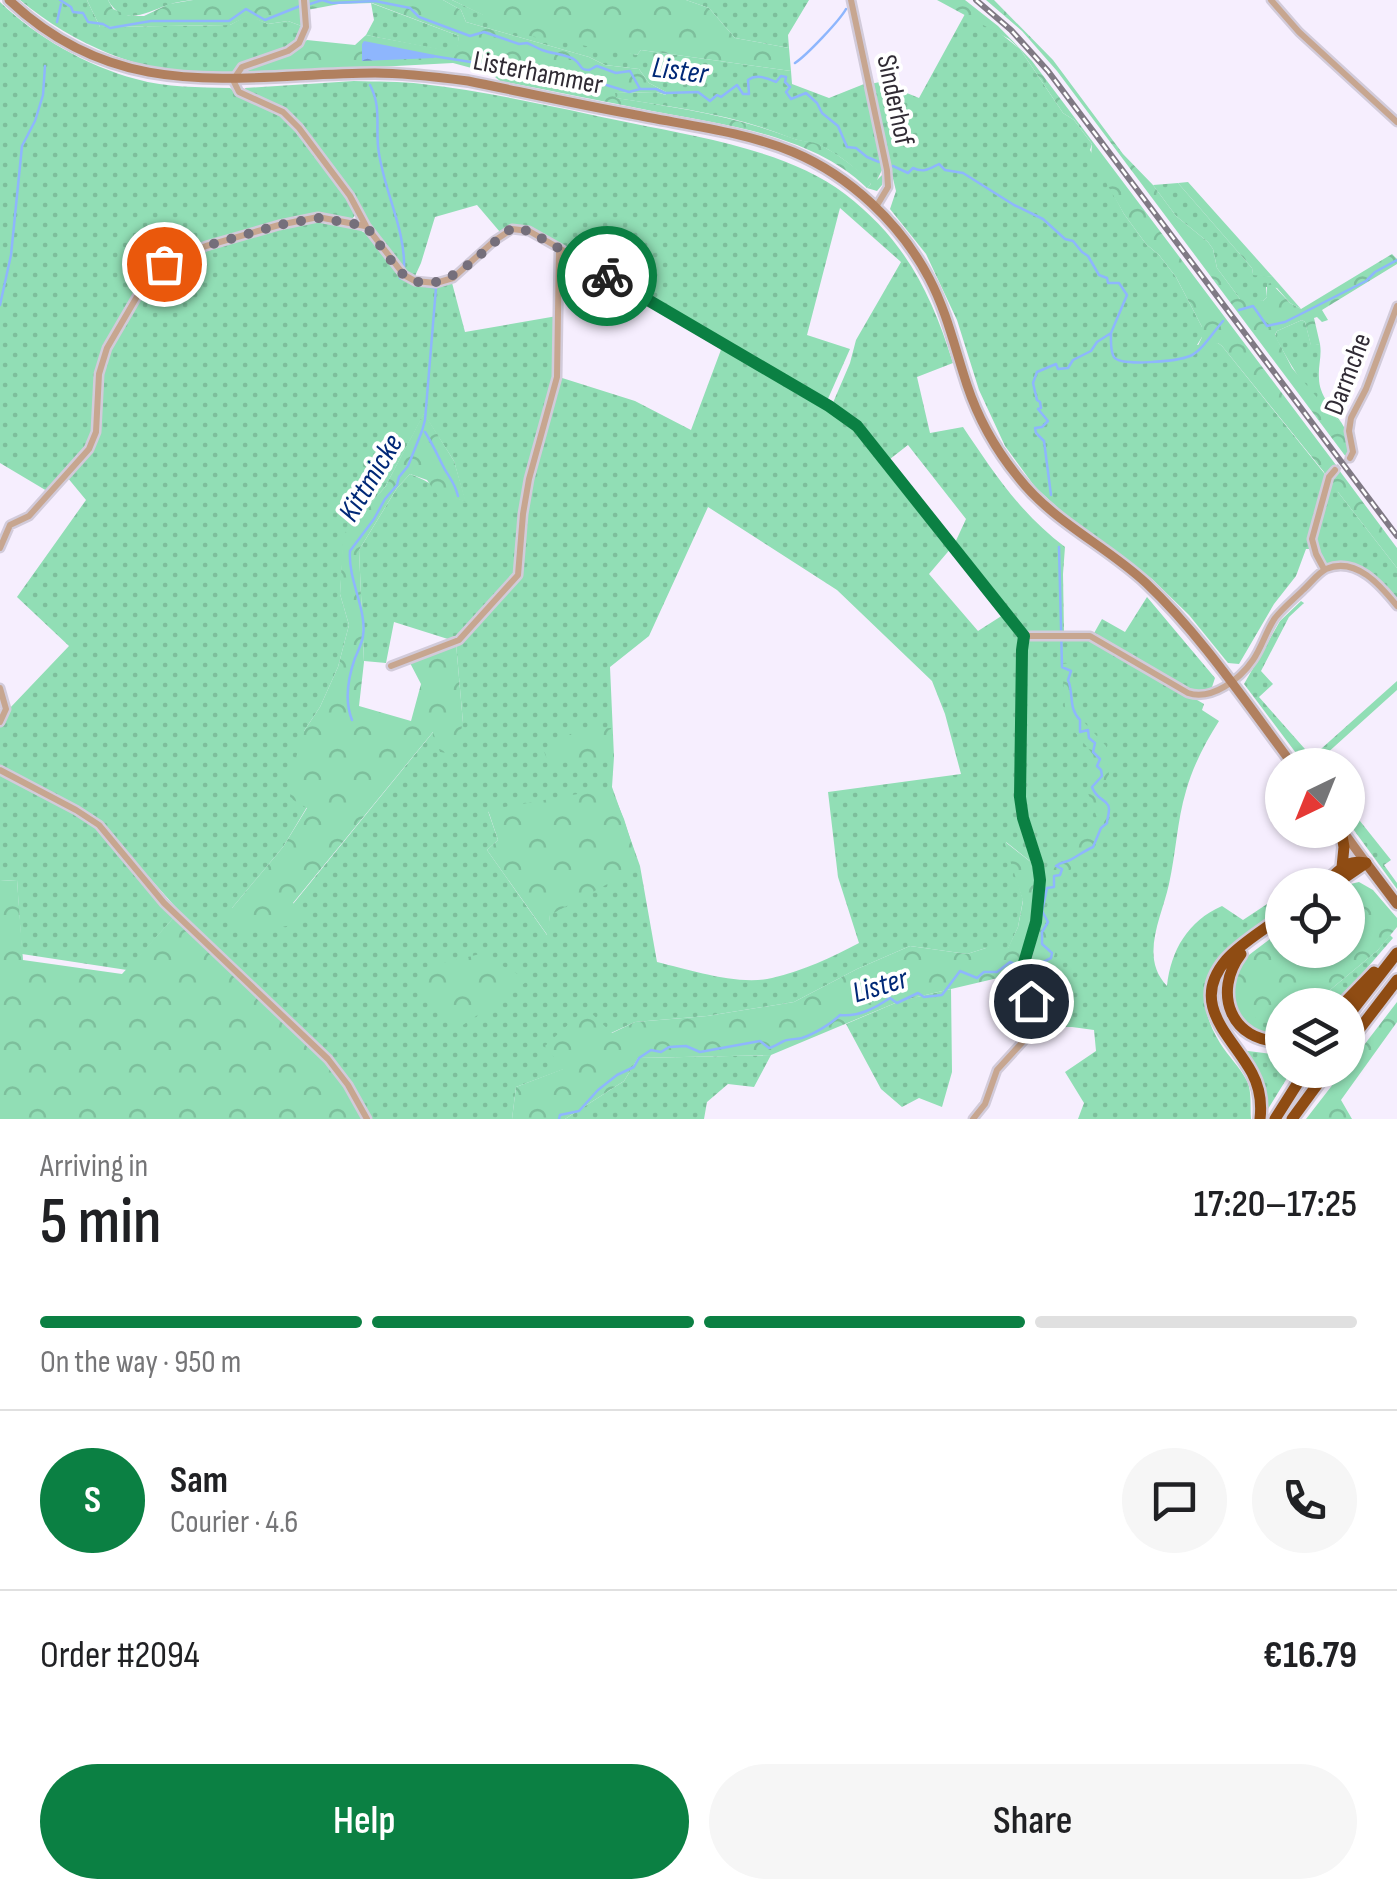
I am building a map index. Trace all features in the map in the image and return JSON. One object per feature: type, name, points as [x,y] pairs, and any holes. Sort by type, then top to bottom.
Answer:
[{"type":"highway","points":[[1342,868],[1344,848]]},
{"type":"highway","points":[[1342,868],[1354,860],[1366,863]]},
{"type":"highway","points":[[1359,868],[1366,863]]},
{"type":"highway","points":[[1260,1119],[1258,1086],[1220,1028],[1212,993],[1226,961],[1265,931]]},
{"type":"highway","points":[[1265,933],[1232,965],[1226,987],[1231,1011],[1246,1030],[1265,1039]]},
{"type":"highway","points":[[1360,988],[1397,952]]},
{"type":"highway","points":[[1365,994],[1397,952]]},
{"type":"highway","points":[[1365,1022],[1397,980]]},
{"type":"highway","points":[[1275,1119],[1295,1088]]},
{"type":"highway","points":[[1292,1119],[1315,1088]]},
{"type":"main road","name":"Listerhammer","points":[[9,0],[63,41],[114,64],[168,77],[233,80],[377,73],[426,76],[724,132],[792,152],[830,172],[876,207],[904,239],[929,278],[946,315],[982,422],[1020,480],[1045,506],[1161,598],[1280,748]]},
{"type":"main road","points":[[1355,848],[1397,904]]},
{"type":"street","name":"Sinderhof","points":[[851,0],[887,170],[888,187],[876,207]]},
{"type":"street","points":[[1271,0],[1299,32],[1397,122]]},
{"type":"street","points":[[304,1],[306,27],[299,43],[288,51],[242,67],[233,80],[239,92],[282,112],[299,128],[404,275],[436,283],[453,278],[512,228],[529,231],[559,248],[857,426],[1024,636],[1020,797],[1040,880],[1036,922],[1025,967],[1039,1024],[997,1070],[974,1119]]},
{"type":"street","points":[[0,548],[10,525],[29,516],[89,449],[96,432],[99,374],[107,348],[142,288],[164,264],[206,246],[279,225],[318,218],[366,226]]},
{"type":"street","points":[[391,666],[459,640],[518,575],[529,479],[557,377],[559,248]]},
{"type":"street","name":"Darmche","points":[[1350,458],[1351,418],[1397,306]]},
{"type":"street","points":[[1324,569],[1312,540],[1329,477],[1335,470]]},
{"type":"street","points":[[1024,636],[1090,636],[1197,696],[1215,692],[1251,664],[1280,612],[1324,569],[1358,570],[1380,586],[1397,606]]},
{"type":"street","points":[[0,688],[6,708],[0,722]]},
{"type":"street","points":[[0,770],[76,810],[106,832],[164,903],[328,1059],[348,1084],[367,1119]]},
{"type":"green space","points":[[20,0],[87,0],[100,27],[230,25],[248,15],[268,24],[288,21],[304,27],[299,38],[282,51],[232,73],[203,74],[119,57],[67,33]]},
{"type":"green space","points":[[87,0],[108,0],[113,9],[129,16],[144,16],[169,4],[193,0],[302,0],[304,27],[288,21],[268,24],[248,16],[230,25],[100,27]]},
{"type":"green space","points":[[108,0],[193,0],[128,16],[114,9]]},
{"type":"green space","points":[[307,0],[443,0],[461,10],[466,22],[605,65],[639,69],[649,83],[667,95],[615,93],[616,98],[727,118],[815,143],[845,160],[871,184],[867,188],[820,155],[766,134],[500,81],[490,73],[453,63],[246,74],[251,66],[291,51],[307,40],[355,45],[366,35],[456,52],[459,36],[372,3],[307,10]]},
{"type":"green space","points":[[443,0],[452,0],[484,15],[637,55],[641,50],[791,71],[792,84],[829,98],[864,84],[868,86],[884,166],[877,180],[884,173],[882,185],[877,191],[867,188],[871,184],[854,168],[814,143],[727,118],[615,98],[614,93],[666,92],[649,83],[639,69],[605,65],[466,22],[461,10]]},
{"type":"green space","points":[[452,0],[686,0],[709,8],[735,38],[789,48],[791,71],[641,50],[637,55],[519,34],[490,25],[483,15]]},
{"type":"green space","points":[[686,0],[809,0],[788,35],[789,48],[735,38],[709,8]]},
{"type":"green space","points":[[937,0],[965,0],[998,26],[1032,61],[1336,465],[1326,478],[1222,346],[1218,343],[1205,350],[1197,348],[1202,327],[1176,277],[1124,214],[1091,156],[1092,144],[1074,120],[1063,113],[1020,49],[1009,39]]},
{"type":"green space","points":[[986,0],[994,0],[1053,60],[1123,154],[1176,216],[1208,242],[1217,268],[1240,299],[1252,297],[1263,301],[1267,284],[1271,283],[1301,309],[1392,254],[1397,259],[1397,264],[1322,310],[1328,320],[1314,318],[1320,344],[1311,346],[1302,320],[1275,335],[1292,368],[1347,432],[1351,451],[1346,457],[1057,71],[1022,31]]},
{"type":"green space","points":[[0,2],[46,38],[99,66],[159,84],[230,88],[279,115],[313,150],[356,214],[352,219],[319,215],[244,232],[162,262],[140,287],[98,373],[95,431],[88,447],[47,491],[0,463]]},
{"type":"green space","points":[[371,3],[459,36],[457,53],[366,35],[374,20]]},
{"type":"green space","points":[[965,14],[996,30],[1020,49],[1063,113],[1074,120],[1092,144],[1090,150],[1124,214],[1176,277],[1202,327],[1197,345],[1222,346],[1324,473],[1311,549],[1306,549],[1296,576],[1274,604],[1239,664],[1228,663],[1189,615],[1152,579],[1035,487],[1005,446],[979,390],[957,320],[926,254],[890,209],[896,191],[870,84],[880,82],[919,98]]},
{"type":"green space","points":[[354,81],[475,91],[714,140],[798,167],[845,194],[900,249],[925,291],[945,338],[953,363],[917,377],[930,433],[963,427],[1021,506],[1065,547],[1064,634],[1025,634],[954,545],[966,519],[908,445],[890,459],[860,424],[832,405],[856,340],[901,262],[840,208],[807,335],[850,349],[827,401],[529,229],[513,226],[500,232],[477,205],[435,217],[415,276],[400,268],[353,196],[292,118],[246,93],[245,88]]},
{"type":"green space","points":[[1188,182],[1273,277],[1253,275],[1252,268],[1178,183]]},
{"type":"green space","points":[[1178,183],[1252,268],[1253,274],[1273,277],[1301,309],[1277,288],[1266,287],[1267,297],[1263,301],[1240,299],[1217,268],[1208,242],[1176,216],[1153,185]]},
{"type":"green space","points":[[319,220],[349,225],[372,239],[396,271],[411,282],[433,286],[451,279],[465,332],[557,316],[556,376],[527,478],[515,573],[460,636],[451,640],[394,622],[386,663],[364,661],[359,550],[397,488],[410,474],[465,501],[454,461],[424,414],[385,487],[344,535],[340,594],[349,625],[338,667],[304,731],[307,807],[283,847],[232,908],[293,904],[434,731],[463,723],[456,643],[491,611],[521,574],[525,514],[559,377],[635,401],[691,430],[722,347],[854,427],[952,547],[929,574],[978,631],[1003,615],[1020,637],[1018,794],[1036,866],[1006,842],[1023,900],[1018,927],[1008,949],[986,948],[967,954],[910,946],[794,1002],[707,1016],[635,1022],[611,1033],[564,1069],[516,1087],[512,1119],[369,1119],[349,1081],[330,1058],[179,911],[100,822],[3,770],[0,727],[9,709],[69,646],[17,597],[86,500],[67,477],[98,434],[101,375],[108,349],[124,319],[165,265],[279,227]],"holes":[[[708,507],[837,590],[932,681],[961,774],[828,792],[838,877],[859,943],[806,968],[759,980],[714,976],[657,962],[640,866],[612,787],[610,667],[649,636]],[[488,811],[550,915],[547,935],[487,850],[498,840]]]},
{"type":"green space","points":[[1302,320],[1311,345],[1320,344],[1321,390],[1341,422],[1312,394],[1275,336],[1277,331]]},
{"type":"green space","points":[[424,413],[454,461],[466,502],[438,496],[427,480],[410,474],[359,550],[364,662],[359,706],[411,721],[421,684],[409,661],[456,643],[463,723],[454,754],[440,752],[433,732],[293,903],[302,911],[297,924],[250,933],[228,920],[232,908],[283,847],[307,808],[290,798],[292,771],[304,731],[338,667],[349,625],[340,594],[343,535],[385,487]]},
{"type":"green space","points":[[1339,470],[1397,548],[1397,568],[1335,491],[1331,479]]},
{"type":"green space","points":[[1331,479],[1397,568],[1397,601],[1367,571],[1349,564],[1326,564],[1320,555],[1318,523]]},
{"type":"green space","points":[[1147,597],[1215,678],[1211,690],[1192,690],[1093,635],[1102,619],[1125,632]]},
{"type":"green space","points":[[1301,601],[1304,603],[1289,617],[1261,671],[1273,684],[1259,697],[1304,748],[1292,748],[1244,684],[1280,621]]},
{"type":"green space","points":[[1083,636],[1096,641],[1204,704],[1202,710],[1219,721],[1186,791],[1153,950],[1159,975],[1167,986],[1177,949],[1200,920],[1222,906],[1243,920],[1265,905],[1265,922],[1217,964],[1205,998],[1220,1043],[1249,1085],[1251,1119],[1078,1119],[1084,1103],[1065,1072],[1096,1051],[1094,1030],[1043,1027],[1029,970],[1043,909],[1043,882],[1023,793],[1028,639]]},
{"type":"green space","points":[[1069,663],[1071,698],[1083,721],[1106,746],[1109,775],[1102,786],[1110,815],[1106,835],[1042,903],[1043,920],[1057,944],[1054,957],[1044,967],[900,1001],[771,1055],[638,1058],[624,1081],[565,1119],[512,1119],[516,1087],[563,1069],[545,1046],[586,1008],[612,1033],[635,1022],[707,1016],[794,1002],[910,946],[967,954],[986,948],[1008,948],[1018,927],[1023,901],[1004,841],[1036,866],[1044,881],[1097,818],[1088,793],[1091,752],[1070,726],[1065,707],[1062,664]]},
{"type":"green space","points":[[1397,681],[1397,690],[1333,748],[1322,748]]},
{"type":"green space","points":[[611,728],[613,756],[549,764],[543,749],[578,730]]},
{"type":"green space","points":[[0,772],[88,819],[176,915],[127,970],[22,954],[17,880],[0,881]]},
{"type":"green space","points":[[611,788],[639,867],[550,915],[548,936],[487,850],[498,840],[488,810]]},
{"type":"green space","points":[[1365,827],[1391,860],[1384,865],[1397,889],[1365,845]]},
{"type":"green space","points":[[17,880],[23,960],[122,974],[176,915],[334,1069],[364,1119],[0,1119],[0,881]]},
{"type":"green space","points":[[1365,885],[1397,918],[1397,927],[1365,961]]},
{"type":"green space","points":[[1390,935],[1393,938],[1350,988],[1332,988],[1356,968],[1365,968],[1365,961]]},
{"type":"green space","points":[[1265,943],[1265,968],[1356,968],[1332,988],[1265,988],[1265,1014],[1252,1019],[1241,1011],[1230,989],[1241,961]]},
{"type":"green space","points":[[480,954],[529,980],[457,1029],[417,993],[419,969]]},
{"type":"green space","points":[[951,989],[952,1072],[942,1107],[919,1098],[902,1107],[881,1089],[846,1024],[900,1001]]},
{"type":"green space","points":[[1230,989],[1265,1005],[1265,1034],[1246,1024]]},
{"type":"green space","points":[[1397,1002],[1397,1022],[1365,1067],[1365,1044]]},
{"type":"green space","points":[[1240,1050],[1265,1053],[1265,1088],[1281,1088],[1263,1117]]},
{"type":"green space","points":[[771,1055],[754,1087],[728,1084],[707,1102],[704,1119],[565,1119],[624,1081],[638,1058]]},
{"type":"green space","points":[[1330,1088],[1350,1088],[1341,1100],[1352,1119],[1306,1119]]},
{"type":"water","points":[[364,41],[435,55],[362,61]]},
{"type":"waterway","name":"Lister","points":[[60,0],[73,12],[83,13],[88,22],[110,28],[151,21],[229,21],[246,9],[265,20],[300,6]]},
{"type":"waterway","name":"Lister","points":[[307,5],[322,0],[375,1],[410,8],[419,17],[470,36],[484,32],[568,56],[584,69],[597,66],[616,73],[630,71],[640,89],[698,92],[710,101],[737,85],[743,94],[749,94],[751,78],[776,82],[781,76],[786,77],[790,87],[786,92],[791,99],[806,93],[838,126],[847,147],[879,162]]},
{"type":"waterway","points":[[57,22],[61,4]]},
{"type":"waterway","points":[[795,63],[846,9]]},
{"type":"waterway","points":[[433,56],[550,80],[600,83],[629,92],[640,89]]},
{"type":"waterway","points":[[0,305],[11,255],[22,146],[43,95],[45,66]]},
{"type":"waterway","name":"Kittmicke","points":[[370,85],[377,107],[380,162],[401,239],[404,270]]},
{"type":"waterway","name":"Lister","points":[[893,166],[908,173],[913,168],[923,170],[939,164],[945,170],[963,173],[1073,241],[1099,275],[1107,278],[1108,283],[1119,283],[1127,295],[1111,333],[1091,351],[1073,360],[1068,368],[1058,369],[1056,364],[1037,372],[1033,383],[1040,402],[1038,409],[1048,421],[1035,428],[1044,441],[1051,495]]},
{"type":"waterway","name":"Darmche","points":[[1239,310],[1253,306],[1267,326],[1285,322],[1366,281],[1397,260]]},
{"type":"waterway","name":"Kittmicke","points":[[400,278],[410,281]]},
{"type":"waterway","name":"Kittmicke","points":[[352,720],[348,689],[364,626],[350,551],[408,466],[425,420],[436,288],[417,284]]},
{"type":"waterway","name":"Darmche","points":[[1111,333],[1112,352],[1119,360],[1163,361],[1194,353],[1223,321]]},
{"type":"waterway","points":[[425,432],[458,496]]},
{"type":"waterway","name":"Lister","points":[[559,1119],[560,1115],[579,1111],[598,1090],[634,1067],[651,1050],[661,1052],[686,1046],[700,1052],[760,1041],[769,1048],[807,1036],[840,1015],[866,1011],[890,998],[897,1003],[918,993],[924,997],[942,995],[960,971],[977,978],[984,972],[997,972],[1010,962],[1031,966],[1051,958],[1052,953],[1042,944],[1042,932],[1048,922],[1042,911],[1047,888],[1054,887],[1054,876],[1060,875],[1062,869],[1056,866],[1093,847],[1107,823],[1109,809],[1092,787],[1102,776],[1097,766],[1100,759],[1093,752],[1095,743],[1088,730],[1080,732],[1068,680],[1071,671],[1062,667],[1059,547]]},
{"type":"tunnel","points":[[1335,470],[1350,458]]},
{"type":"railway","points":[[976,0],[1011,30],[1048,71],[1397,536]]},
{"type":"way so far","points":[[164,264],[206,246],[318,218],[366,226],[398,270],[416,280],[436,283],[453,278],[512,228],[529,231],[607,276]]},
{"type":"route","points":[[607,276],[857,426],[1024,636],[1020,797],[1040,880],[1036,922],[1024,963],[1031,1001]]}]
